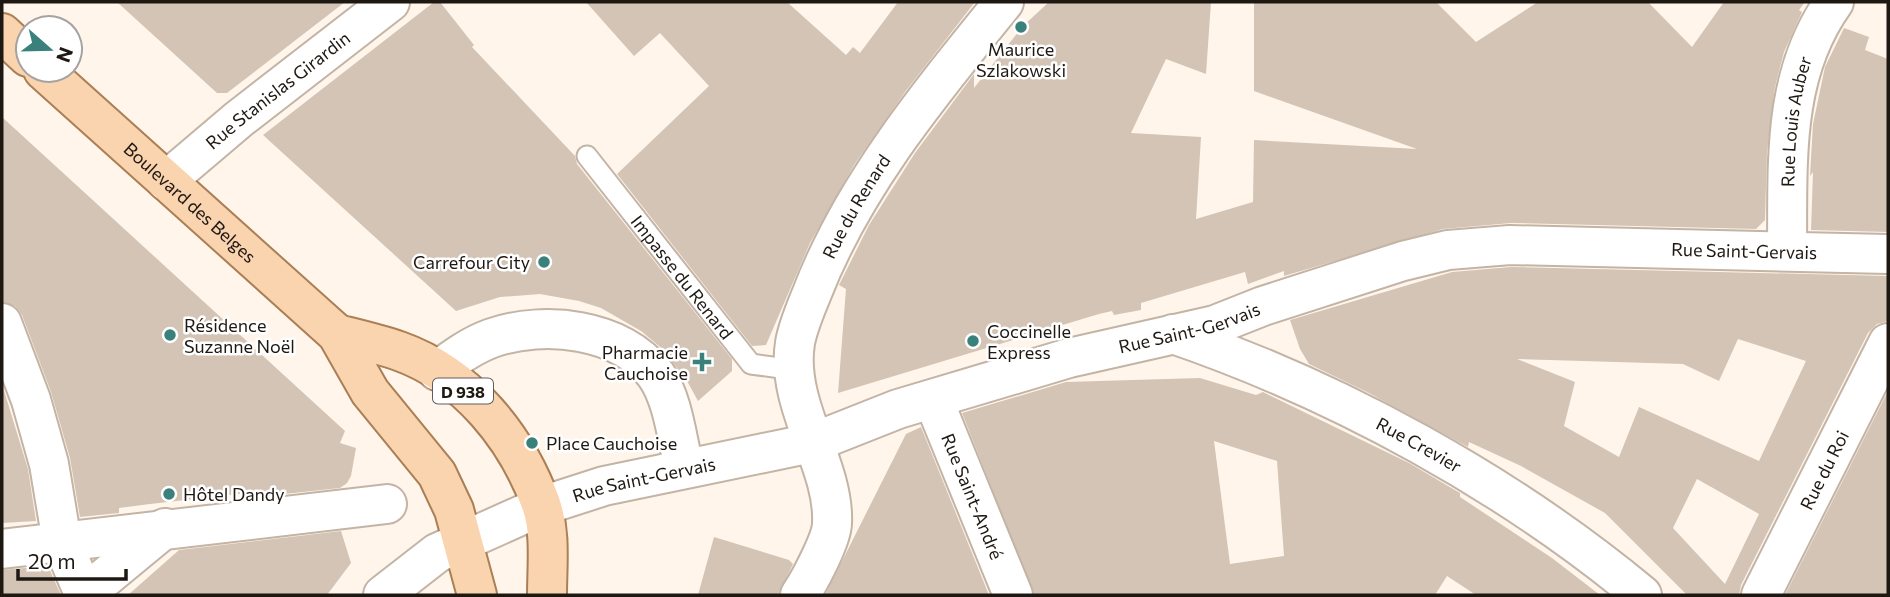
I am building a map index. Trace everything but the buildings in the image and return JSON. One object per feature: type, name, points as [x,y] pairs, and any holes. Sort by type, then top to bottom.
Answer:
[{"type":"main road","name":"Boulevard des Belges","points":[[59,84],[337,334],[370,392],[437,474],[454,510],[464,541]]},
{"type":"main road","name":"Boulevard des Belges","points":[[337,334],[401,351],[437,371],[485,410],[505,433],[541,506]]},
{"type":"main road","name":"D 938","points":[[541,506],[549,556],[547,595]]},
{"type":"main road","name":"D 938","points":[[464,541],[477,595]]},
{"type":"street","name":"Rue Stanislas Girardin","points":[[166,181],[239,119],[390,2]]},
{"type":"street","name":"Rue du Renard","points":[[800,595],[833,525],[829,488],[812,443],[795,370],[795,342],[820,271],[843,225],[920,106],[1004,2]]},
{"type":"street","name":"Rue Louis Auber","points":[[1787,251],[1792,100],[1803,59],[1834,2]]},
{"type":"street","name":"Rue Saint-Gervais","points":[[383,595],[437,553],[541,506],[611,484],[684,467],[812,443],[898,409],[1069,358],[1215,325],[1326,285],[1448,250],[1510,245],[1888,254]]},
{"type":"street","points":[[2,323],[31,400],[49,464],[62,542],[84,595],[166,528]]},
{"type":"street","points":[[437,371],[462,352],[492,338],[515,332],[542,328],[610,341],[643,361],[657,377],[668,404],[684,467]]},
{"type":"street","name":"Rue Crevier","points":[[1173,334],[1229,354],[1370,417],[1531,511],[1596,557],[1642,595]]},
{"type":"street","name":"Rue du Roi","points":[[1760,595],[1888,343]]},
{"type":"street","name":"Rue Saint-André","points":[[933,399],[1013,595]]},
{"type":"street","points":[[2,549],[387,504]]},
{"type":"lane","name":"Impasse du Renard","points":[[587,156],[751,365],[795,370]]},
{"type":"place","name":"Maurice Szlakowski","points":[[1021,27]]},
{"type":"place","name":"Carrefour City","points":[[544,262]]},
{"type":"place","name":"Résidence Suzanne Noël","points":[[170,335]]},
{"type":"place","name":"Coccinelle Express","points":[[973,341]]},
{"type":"place","name":"Pharmacie Cauchoise","points":[[702,362]]},
{"type":"place","name":"Place Cauchoise","points":[[532,443]]},
{"type":"place","name":"Hôtel Dandy","points":[[169,494]]}]
